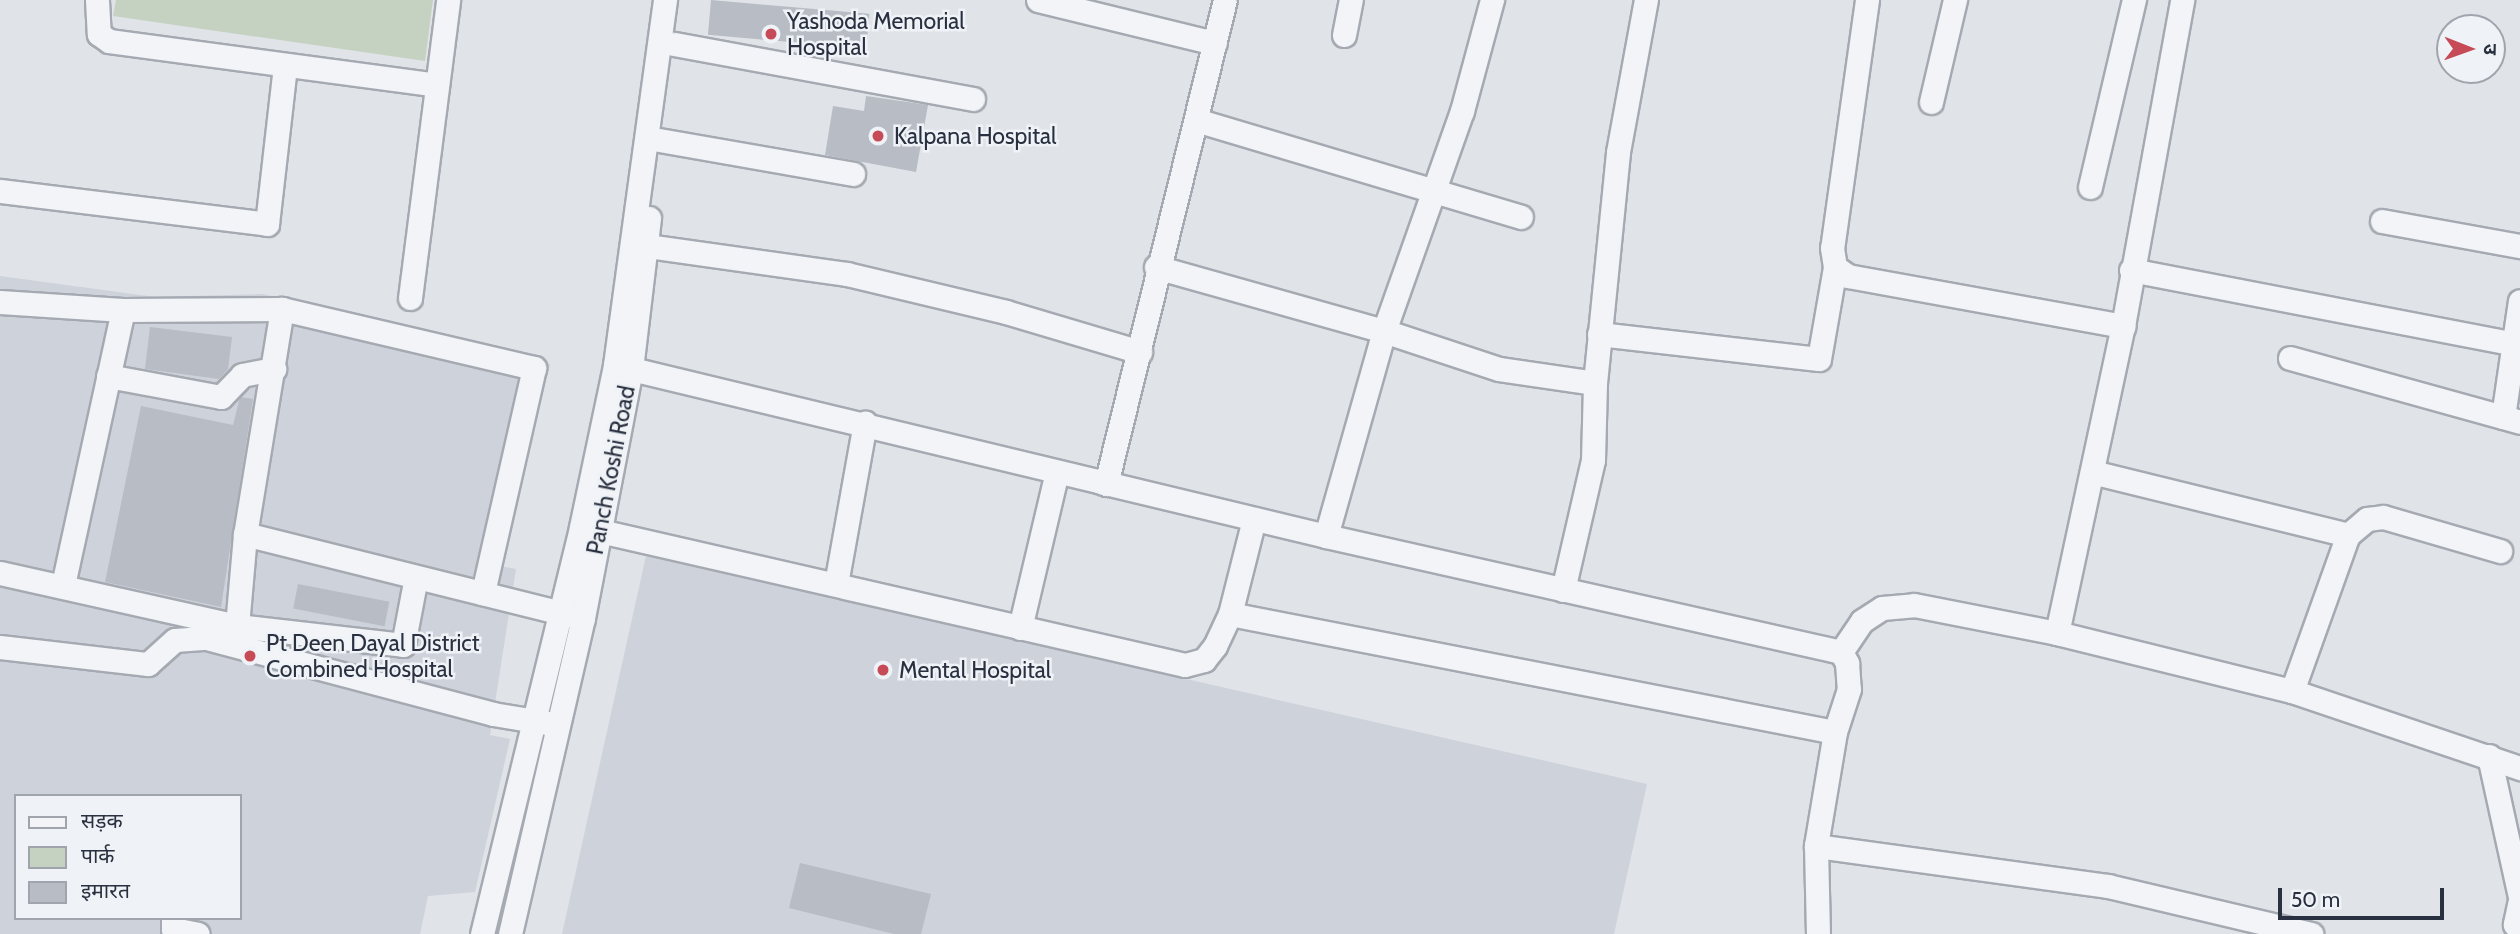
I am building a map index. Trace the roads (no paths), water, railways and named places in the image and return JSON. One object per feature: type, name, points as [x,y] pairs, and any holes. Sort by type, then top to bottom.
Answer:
[{"type":"street","points":[[97,0],[99,34],[109,41],[437,85]]},
{"type":"street","points":[[410,298],[447,0]]},
{"type":"street","points":[[665,0],[637,245],[847,274],[1006,312],[1140,352]]},
{"type":"street","name":"Panch Koshi Road","points":[[510,934],[583,618],[600,531],[637,245],[659,140],[678,0]]},
{"type":"street","points":[[1038,0],[1215,43]]},
{"type":"street","points":[[1105,484],[1140,352],[1156,267],[1225,0]]},
{"type":"street","points":[[1344,35],[1351,0]]},
{"type":"street","points":[[1326,536],[1384,331],[1478,62],[1492,0]]},
{"type":"street","points":[[1563,590],[1593,460],[1595,383],[1618,152],[1646,0]]},
{"type":"street","points":[[1600,334],[1819,359],[1835,267],[1832,248],[1867,0]]},
{"type":"street","points":[[1931,102],[1955,0]]},
{"type":"street","points":[[2090,187],[2133,0]]},
{"type":"street","points":[[2057,633],[2123,326],[2182,0]]},
{"type":"street","points":[[674,44],[973,99]]},
{"type":"street","points":[[0,191],[267,224],[285,66]]},
{"type":"street","points":[[1196,120],[1433,189],[1521,218]]},
{"type":"street","points":[[659,140],[853,174]]},
{"type":"street","points":[[2382,221],[2520,246]]},
{"type":"street","points":[[1156,267],[1384,331],[1499,369],[1595,383]]},
{"type":"street","points":[[1835,267],[1848,276],[2123,326]]},
{"type":"street","points":[[2132,270],[2514,344]]},
{"type":"street","points":[[2290,358],[2512,419],[2514,344],[2520,301]]},
{"type":"street","points":[[0,302],[123,310],[282,309],[534,368],[483,593]]},
{"type":"street","points":[[237,626],[245,534],[282,309]]},
{"type":"street","points":[[63,585],[123,310]]},
{"type":"street","points":[[482,934],[559,611],[623,367],[865,423],[1056,472],[1326,536],[1841,652]]},
{"type":"street","points":[[108,376],[221,397],[242,375],[274,369]]},
{"type":"street","points":[[836,584],[865,423]]},
{"type":"street","points":[[1020,628],[1056,472]]},
{"type":"street","points":[[2092,472],[2348,534]]},
{"type":"street","points":[[2292,691],[2348,534],[2367,519],[2383,517],[2500,551]]},
{"type":"street","points":[[600,531],[1185,665],[1204,660],[1230,614],[1254,519]]},
{"type":"street","points":[[245,534],[583,618]]},
{"type":"street","points":[[0,573],[237,626],[403,645],[415,577]]},
{"type":"street","points":[[1818,934],[1816,846],[1835,732],[1849,689],[1841,652],[1862,621],[1882,608],[1914,605],[2057,633],[2292,691],[2489,755],[2520,768]]},
{"type":"street","points":[[1230,614],[1835,732]]},
{"type":"street","points":[[0,647],[148,664],[175,640],[205,638],[493,714],[558,726]]},
{"type":"street","points":[[2489,755],[2520,898],[2515,924],[2520,929]]},
{"type":"street","points":[[1816,846],[2108,886],[2311,934]]},
{"type":"street","points":[[173,920],[173,929],[198,934]]},
{"type":"place","name":"Yashoda Memorial Hospital","points":[[771,34]]},
{"type":"place","name":"Kalpana Hospital","points":[[878,136]]},
{"type":"place","name":"Pt Deen Dayal District Combined Hospital","points":[[250,656]]},
{"type":"place","name":"Mental Hospital","points":[[883,670]]}]
